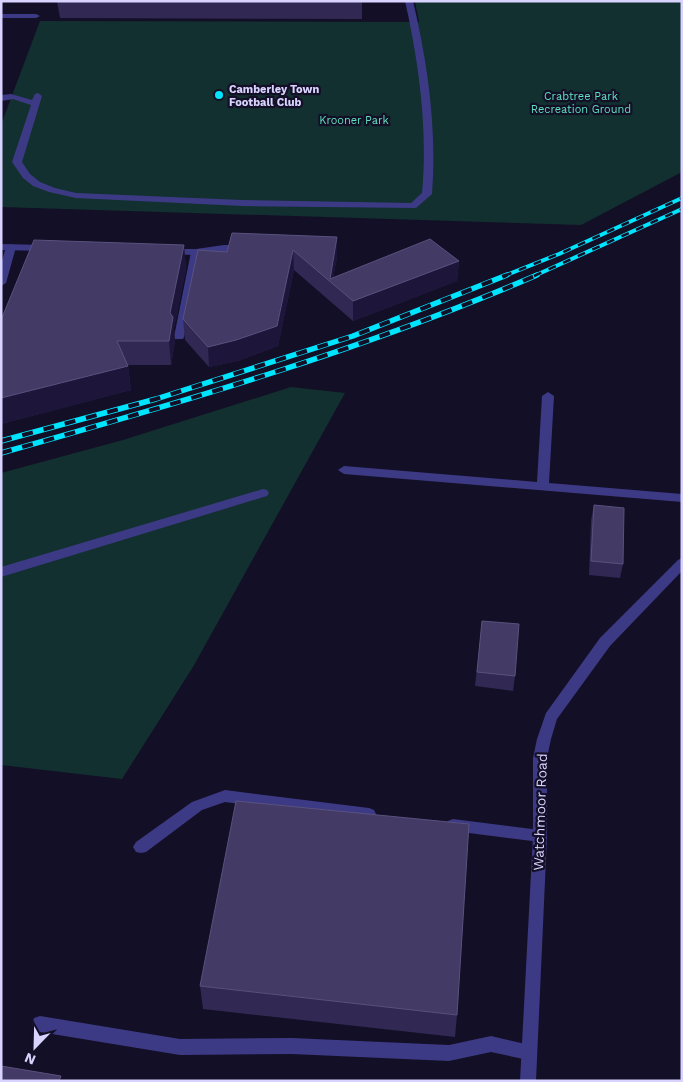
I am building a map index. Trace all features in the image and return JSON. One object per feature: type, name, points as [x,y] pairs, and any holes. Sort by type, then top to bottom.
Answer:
[{"type":"street","points":[[1,98],[36,99],[17,162],[25,175],[41,186],[57,191],[95,196],[184,201],[413,206],[427,194],[430,160],[420,49],[410,3]]},
{"type":"street","points":[[1,16],[36,16]]},
{"type":"street","points":[[1,283],[6,247],[60,248]]},
{"type":"street","points":[[157,251],[196,252],[224,248],[253,249]]},
{"type":"street","points":[[179,337],[196,252]]},
{"type":"street","points":[[543,486],[548,396]]},
{"type":"street","points":[[344,470],[682,498]]},
{"type":"street","points":[[1,572],[263,493]]},
{"type":"street","name":"Watchmoor Road","points":[[528,1081],[540,836],[540,758],[551,717],[605,642],[682,563]]},
{"type":"street","points":[[141,847],[197,806],[225,796],[382,816]]},
{"type":"street","points":[[441,823],[540,836]]},
{"type":"street","points":[[40,1024],[180,1047],[292,1046],[449,1053],[491,1044],[528,1052]]},
{"type":"green space","name":"Krooner Park","points":[[415,1],[682,1],[682,172],[581,225],[1,207],[1,125],[40,21],[419,22]]},
{"type":"green space","points":[[291,387],[345,393],[193,667],[122,779],[1,765],[1,473],[123,440]]},
{"type":"building","points":[[232,233],[337,237],[330,279],[430,239],[459,261],[353,301],[293,250],[277,326],[208,347],[183,319],[198,250],[227,252]]},
{"type":"building","points":[[34,240],[184,245],[170,313],[173,317],[169,341],[117,341],[128,366],[1,398],[1,320]]},
{"type":"building","points":[[594,505],[624,508],[623,564],[591,561]]},
{"type":"building","points":[[482,621],[519,624],[515,676],[477,672]]},
{"type":"building","points":[[236,801],[469,824],[457,1015],[200,986]]},
{"type":"building","points":[[1,1066],[61,1076],[59,1081],[1,1081]]},
{"type":"railway","points":[[504,276],[559,254],[682,198]]},
{"type":"railway","points":[[534,276],[682,209]]},
{"type":"railway","points":[[1,441],[156,399],[353,336],[507,275]]},
{"type":"railway","points":[[1,453],[205,394],[339,351],[471,302],[537,275]]},
{"type":"place","name":"Camberley Town Football Club","points":[[219,95]]},
{"type":"park label","name":"Crabtree Park Recreation Ground","points":[[581,102]]}]
